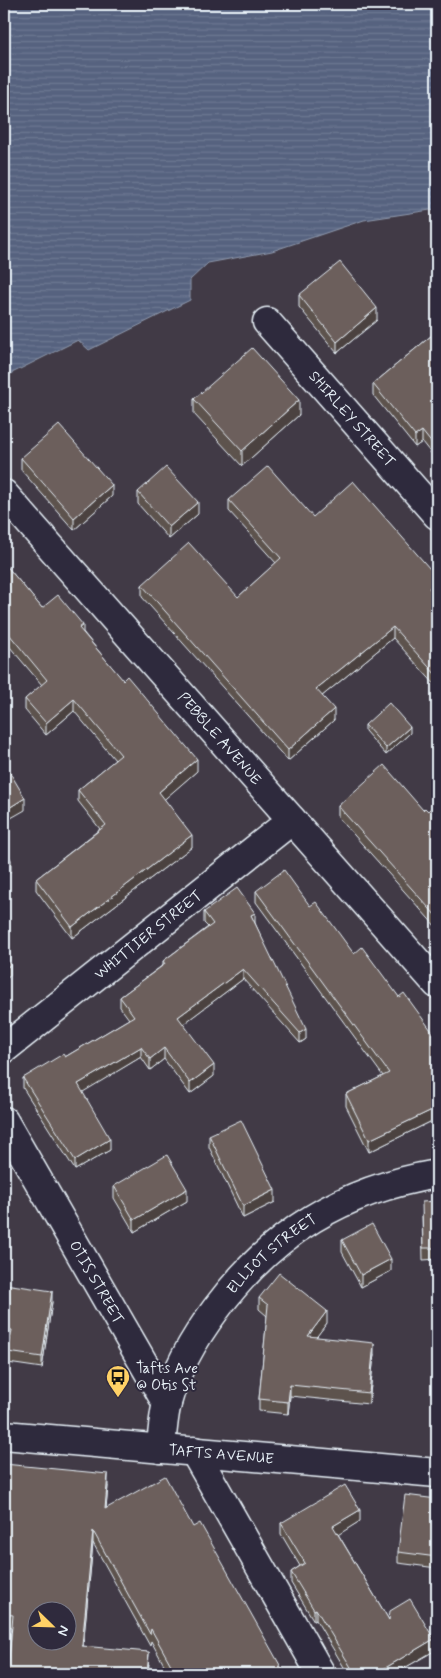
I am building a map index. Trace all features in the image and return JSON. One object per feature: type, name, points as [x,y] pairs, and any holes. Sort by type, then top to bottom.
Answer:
[{"type":"street","name":"SHIRLEY STREET","points":[[267,322],[437,515]]},
{"type":"street","name":"PEBBLE AVENUE","points":[[4,494],[437,984]]},
{"type":"street","name":"WHITTIER STREET","points":[[4,1050],[292,820]]},
{"type":"street","name":"OTIS STREET","points":[[4,1121],[167,1404]]},
{"type":"street","name":"ELLIOT STREET","points":[[167,1404],[187,1353],[209,1318],[236,1282],[270,1248],[332,1207],[404,1180],[437,1174]]},
{"type":"street","points":[[160,1449],[167,1404]]},
{"type":"street","name":"TAFTS AVENUE","points":[[4,1435],[437,1473]]},
{"type":"street","points":[[194,1451],[321,1674]]},
{"type":"water","points":[[4,4],[437,4],[437,209],[364,220],[272,251],[208,263],[190,280],[190,300],[89,350],[78,340],[4,377]]},
{"type":"building","points":[[340,262],[377,308],[337,342],[299,295]]},
{"type":"building","points":[[437,331],[437,450],[422,431],[415,436],[373,384]]},
{"type":"building","points":[[252,348],[299,400],[242,451],[194,399]]},
{"type":"building","points":[[59,425],[112,485],[74,518],[21,458]]},
{"type":"building","points":[[268,466],[313,517],[353,481],[437,577],[437,581],[429,588],[437,597],[437,676],[393,627],[316,689],[334,709],[288,750],[142,585],[189,543],[238,597],[281,558],[229,500]]},
{"type":"building","points":[[166,467],[198,502],[169,527],[138,492]]},
{"type":"building","points":[[4,563],[42,608],[58,595],[83,625],[79,628],[123,680],[127,676],[197,759],[159,792],[192,835],[72,927],[36,879],[106,825],[78,790],[121,755],[74,699],[46,723],[25,699],[47,680],[4,628]]},
{"type":"building","points":[[389,703],[410,727],[386,748],[365,725]]},
{"type":"building","points":[[384,765],[423,810],[425,808],[428,811],[437,802],[437,917],[338,806]]},
{"type":"building","points":[[9,771],[25,798],[4,811],[4,774]]},
{"type":"building","points":[[4,845],[11,860],[4,864]]},
{"type":"building","points":[[284,870],[310,906],[316,902],[354,954],[362,947],[399,997],[404,993],[437,1036],[437,1114],[434,1109],[369,1140],[346,1094],[389,1073],[256,891]]},
{"type":"building","points":[[237,888],[255,913],[251,915],[306,1029],[300,1033],[243,969],[178,1017],[214,1065],[190,1083],[164,1048],[150,1059],[141,1047],[78,1084],[110,1139],[75,1160],[23,1078],[63,1054],[65,1057],[134,1016],[120,997],[165,964],[163,961],[213,924],[204,912]]},
{"type":"building","points":[[4,944],[9,953],[5,956],[10,965],[4,969]]},
{"type":"building","points":[[241,1120],[275,1190],[243,1206],[209,1135]]},
{"type":"building","points":[[167,1155],[187,1189],[134,1220],[114,1186]]},
{"type":"building","points":[[437,1201],[437,1248],[423,1248],[422,1202]]},
{"type":"building","points":[[372,1224],[391,1259],[361,1275],[342,1240]]},
{"type":"building","points":[[279,1273],[327,1311],[308,1336],[374,1343],[369,1393],[290,1385],[288,1402],[259,1399],[268,1305],[259,1298]]},
{"type":"building","points":[[5,1284],[52,1291],[42,1357],[8,1352],[12,1330],[4,1329]]},
{"type":"building","points":[[4,1464],[108,1474],[105,1509],[165,1476],[193,1527],[200,1523],[285,1674],[176,1674],[151,1629],[150,1634],[93,1531],[82,1646],[149,1652],[147,1674],[4,1674],[4,1669],[8,1670],[13,1615],[4,1614]]},
{"type":"building","points":[[345,1485],[360,1510],[333,1526],[389,1620],[390,1611],[410,1599],[434,1639],[375,1674],[355,1674],[316,1609],[314,1610],[291,1572],[305,1563],[281,1523]]},
{"type":"building","points":[[405,1495],[437,1499],[437,1557],[398,1552]]},
{"type":"place","name":"Tafts Ave @ Otis St","points":[[118,1398]]}]
